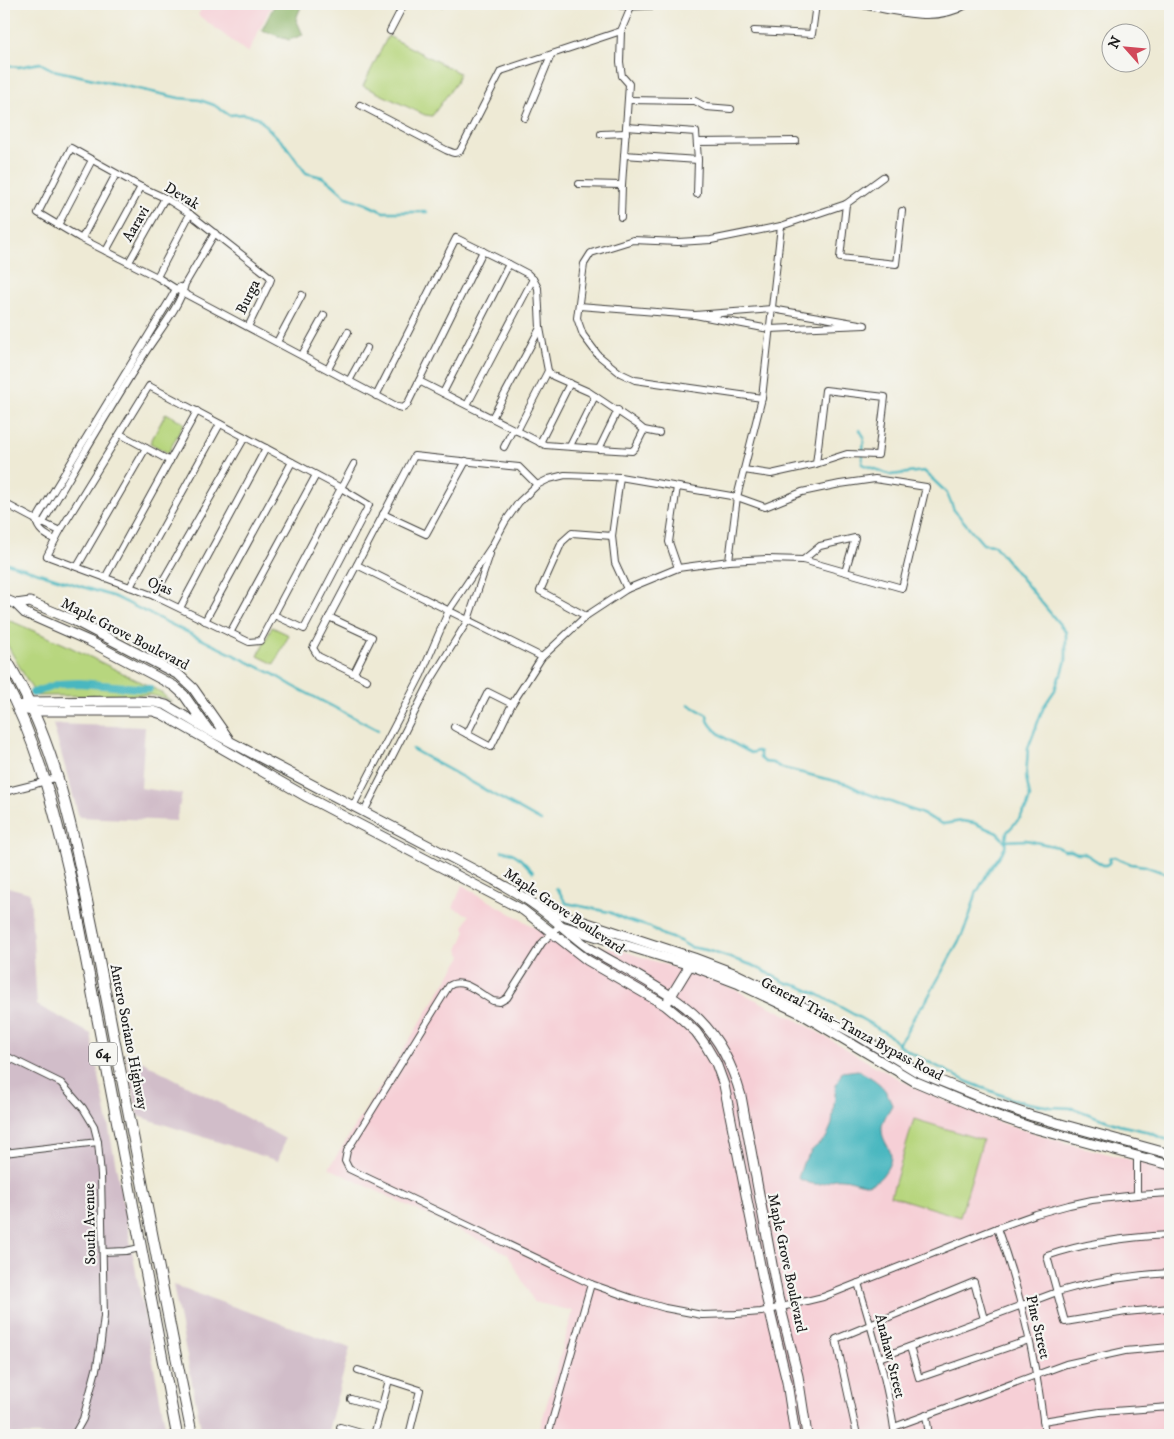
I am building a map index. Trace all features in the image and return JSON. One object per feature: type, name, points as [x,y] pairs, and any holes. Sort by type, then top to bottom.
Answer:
[{"type":"main road","points":[[620,4],[658,4]]},
{"type":"main road","points":[[865,4],[907,12],[931,14],[956,9],[965,4]]},
{"type":"main road","name":"Maple Grove Boulevard","points":[[4,599],[16,604],[24,613],[88,641],[174,686],[184,695],[208,730]]},
{"type":"main road","name":"Maple Grove Boulevard","points":[[16,604],[30,602],[73,620],[179,675],[193,688],[229,740],[494,880],[538,907],[589,948],[671,996],[709,1029],[726,1054],[737,1080],[741,1096],[781,1308],[798,1376],[808,1435]]},
{"type":"main road","name":"Antero Soriano Highway","points":[[4,656],[31,706],[66,803],[80,863],[128,1116],[192,1435]]},
{"type":"main road","name":"Antero Soriano Highway","points":[[4,680],[32,742],[45,782],[71,883],[177,1435]]},
{"type":"main road","points":[[18,708],[125,701],[154,702],[166,705],[229,740]]},
{"type":"main road","name":"Maple Grove Boulevard","points":[[31,706],[156,712],[177,722],[307,797],[523,910],[587,960],[665,1005],[688,1024],[702,1039],[716,1063],[728,1099],[769,1311],[787,1382],[795,1435]]},
{"type":"main road","name":"General Trias–Tanza Bypass Road","points":[[538,907],[694,958],[736,974],[810,1010],[916,1071],[997,1104],[1170,1154]]},
{"type":"main road","name":"General Trias–Tanza Bypass Road","points":[[523,910],[560,925],[690,965],[737,983],[800,1013],[914,1081],[995,1115],[1033,1128],[1170,1165]]},
{"type":"main road","points":[[665,1005],[690,965]]},
{"type":"street","points":[[390,30],[404,4]]},
{"type":"street","points":[[754,31],[812,34],[816,4]]},
{"type":"street","points":[[621,217],[629,84],[622,76],[620,31],[632,5]]},
{"type":"street","points":[[360,105],[457,154],[460,152],[501,71],[620,31]]},
{"type":"street","points":[[525,118],[551,55]]},
{"type":"street","points":[[628,100],[695,101],[706,107],[732,109]]},
{"type":"street","points":[[601,134],[626,130],[694,132],[697,134],[698,160],[696,194]]},
{"type":"street","points":[[697,142],[796,141]]},
{"type":"street","name":"Devak","points":[[58,225],[38,214],[71,148],[140,187],[165,198],[190,214],[271,279]]},
{"type":"street","points":[[624,155],[698,160]]},
{"type":"street","points":[[92,160],[58,225],[157,276],[176,289],[398,407],[403,408],[407,406],[483,251]]},
{"type":"street","points":[[82,238],[116,174]]},
{"type":"street","points":[[762,398],[635,380],[620,373],[598,355],[583,335],[577,318],[584,264],[591,253],[633,240],[678,242],[711,240],[781,226],[846,204],[883,177]]},
{"type":"street","points":[[579,184],[622,186]]},
{"type":"street","points":[[106,251],[140,187]]},
{"type":"street","name":"Aaravi","points":[[128,262],[165,198]]},
{"type":"street","points":[[846,204],[840,258],[896,264],[902,211]]},
{"type":"street","points":[[157,276],[190,214]]},
{"type":"street","points":[[729,561],[737,497],[762,398],[781,226]]},
{"type":"street","points":[[39,522],[184,292],[185,284],[215,233]]},
{"type":"street","points":[[376,396],[456,238],[509,264],[533,279],[538,288],[540,328],[548,370],[553,376],[595,396],[618,410],[644,430],[659,433]]},
{"type":"street","points":[[443,393],[509,264]]},
{"type":"street","name":"Burga","points":[[248,327],[271,279]]},
{"type":"street","points":[[467,405],[533,279]]},
{"type":"street","points":[[185,284],[176,289],[39,522],[38,528],[55,540],[150,386],[341,488],[369,505],[304,629],[274,614],[341,488],[354,464]]},
{"type":"street","points":[[277,342],[302,294]]},
{"type":"street","points":[[579,306],[695,315],[769,329],[865,325],[772,309],[695,315]]},
{"type":"street","points":[[302,355],[324,315]]},
{"type":"street","points":[[492,418],[540,328]]},
{"type":"street","points":[[328,369],[348,332]]},
{"type":"street","points":[[349,381],[367,348]]},
{"type":"street","points":[[504,447],[548,370]]},
{"type":"street","points":[[419,380],[540,443],[598,449],[632,450],[644,430]]},
{"type":"street","points":[[540,443],[570,383]]},
{"type":"street","points":[[744,470],[771,474],[816,464],[847,454],[878,455],[885,397],[825,390],[816,464]]},
{"type":"street","points":[[570,446],[595,396]]},
{"type":"street","points":[[598,449],[618,410]]},
{"type":"street","points":[[105,578],[197,411]]},
{"type":"street","points":[[130,587],[220,424]]},
{"type":"street","points":[[120,434],[170,461]]},
{"type":"street","points":[[154,596],[245,437]]},
{"type":"street","points":[[77,567],[146,448]]},
{"type":"street","points":[[180,608],[266,448]]},
{"type":"street","points":[[367,680],[318,656],[313,648],[414,456],[519,467],[537,486]]},
{"type":"street","points":[[383,514],[426,534],[466,461]]},
{"type":"street","points":[[205,621],[292,462]]},
{"type":"street","points":[[230,633],[316,475]]},
{"type":"street","points":[[353,806],[421,675],[449,610],[515,508],[537,486],[549,479],[565,475],[620,477],[737,497],[765,507],[802,492],[840,484],[875,480],[926,487],[902,588],[803,560],[729,561],[678,568],[627,589],[586,616],[542,657],[512,704],[492,746],[454,727]]},
{"type":"street","points":[[620,477],[612,536],[615,563],[627,589]]},
{"type":"street","points":[[677,487],[669,542],[678,568]]},
{"type":"street","points":[[4,502],[39,522],[60,531]]},
{"type":"street","points":[[586,616],[540,591],[562,542],[572,533],[612,536]]},
{"type":"street","points":[[803,560],[820,546],[855,538],[845,572]]},
{"type":"street","name":"Ojas","points":[[55,540],[47,556],[154,596],[249,642],[260,641],[274,614]]},
{"type":"street","points":[[364,812],[431,680],[468,620],[492,546]]},
{"type":"street","points":[[357,564],[542,657]]},
{"type":"street","points":[[329,617],[372,638],[354,673]]},
{"type":"street","points":[[421,675],[431,680]]},
{"type":"street","points":[[467,734],[488,692],[512,704]]},
{"type":"street","points":[[4,792],[58,777]]},
{"type":"street","points":[[560,925],[542,943],[513,991],[504,1001],[499,1003],[493,1001],[461,983],[449,986],[349,1147],[345,1161],[349,1169],[591,1284],[665,1308],[702,1314],[742,1314],[769,1311],[824,1297],[997,1228],[1069,1205],[1092,1200],[1170,1193]]},
{"type":"street","name":"South Avenue","points":[[4,1055],[61,1084],[83,1108],[94,1126],[98,1142],[101,1174],[104,1316],[97,1366],[83,1419],[74,1435]]},
{"type":"street","points":[[4,1153],[98,1142]]},
{"type":"street","points":[[1137,1155],[1137,1195]]},
{"type":"street","name":"Pine Street","points":[[997,1228],[1028,1340],[1045,1435]]},
{"type":"street","points":[[1170,1235],[1101,1242],[1063,1250],[1047,1256],[1065,1322],[1126,1312],[1170,1308]]},
{"type":"street","points":[[103,1252],[140,1248]]},
{"type":"street","points":[[879,1358],[1086,1283],[1170,1273]]},
{"type":"street","points":[[857,1435],[836,1339],[974,1282],[984,1319]]},
{"type":"street","name":"Anahaw Street","points":[[858,1283],[871,1325],[895,1435]]},
{"type":"street","points":[[548,1435],[591,1284]]},
{"type":"street","points":[[910,1347],[920,1378],[1028,1340]]},
{"type":"street","points":[[894,1427],[1066,1364],[1125,1351],[1170,1347]]},
{"type":"street","points":[[358,1370],[420,1390],[409,1435]]},
{"type":"street","points":[[374,1435],[389,1380]]},
{"type":"street","points":[[351,1399],[382,1408]]},
{"type":"street","points":[[1043,1421],[1100,1412],[1170,1408]]},
{"type":"street","points":[[926,1415],[929,1435]]},
{"type":"street","points":[[340,1427],[368,1435]]},
{"type":"shaded area","points":[[204,4],[272,4],[248,53],[198,15]]},
{"type":"shaded area","points":[[53,724],[145,727],[141,788],[182,794],[176,821],[79,817]]},
{"type":"shaded area","points":[[462,885],[544,933],[626,952],[698,975],[736,990],[799,1021],[914,1087],[973,1113],[1063,1142],[1170,1170],[1170,1435],[538,1435],[573,1311],[534,1302],[508,1254],[329,1168],[462,956],[458,950],[466,931],[464,927],[469,915],[453,908]]},
{"type":"shaded area","points":[[4,886],[30,893],[37,1005],[91,1034],[167,1435],[4,1435]]},
{"type":"shaded area","points":[[125,1052],[285,1139],[278,1161],[138,1116]]},
{"type":"shaded area","points":[[173,1285],[350,1348],[327,1435],[202,1434]]},
{"type":"green space","points":[[275,4],[302,4],[296,19],[303,35],[289,40],[262,30]]},
{"type":"green space","points":[[388,36],[459,73],[456,83],[432,116],[425,115],[363,86]]},
{"type":"green space","points":[[166,413],[184,423],[168,453],[150,443]]},
{"type":"green space","points":[[4,618],[64,644],[159,691],[172,702],[151,695],[36,696],[4,639]]},
{"type":"green space","points":[[272,627],[289,635],[274,664],[258,656]]},
{"type":"green space","points":[[914,1119],[983,1140],[960,1217],[891,1196]]},
{"type":"water","points":[[858,1070],[883,1088],[892,1105],[882,1126],[882,1133],[891,1154],[888,1167],[879,1179],[868,1184],[839,1179],[821,1184],[808,1183],[798,1178],[803,1163],[812,1150],[826,1138],[832,1124],[836,1085],[842,1072]]},
{"type":"waterway","points":[[4,65],[19,67],[40,63],[53,70],[179,98],[200,100],[214,105],[229,115],[243,114],[257,117],[286,146],[306,173],[322,177],[347,197],[383,212],[427,212]]},
{"type":"waterway","points":[[860,430],[864,437],[862,464],[891,475],[924,471],[947,493],[954,510],[983,544],[994,545],[1066,632],[1066,660],[1062,674],[1059,677],[1055,690],[1044,706],[1028,748],[1026,777],[1030,797],[1027,807],[1007,832],[1005,848],[976,894],[962,935],[926,1001],[915,1015],[898,1044]]},
{"type":"waterway","points":[[4,562],[115,597],[273,674],[378,730]]},
{"type":"waterway","points":[[33,693],[59,684],[79,683],[149,689]]},
{"type":"waterway","points":[[688,704],[707,715],[712,727],[724,737],[751,753],[760,752],[760,758],[765,762],[847,784],[943,824],[962,821],[974,823],[997,833],[1005,841],[1026,840],[1077,853],[1084,853],[1103,865],[1109,863],[1110,858],[1114,857],[1170,875]]},
{"type":"waterway","points":[[412,749],[541,821]]},
{"type":"waterway","points":[[502,851],[515,855],[533,872]]},
{"type":"waterway","points":[[556,888],[566,903],[609,912],[626,920],[650,927],[690,947],[706,950],[752,965],[787,983],[819,995],[889,1035],[911,1053],[968,1082],[1017,1101],[1051,1107],[1072,1108],[1170,1141]]}]
